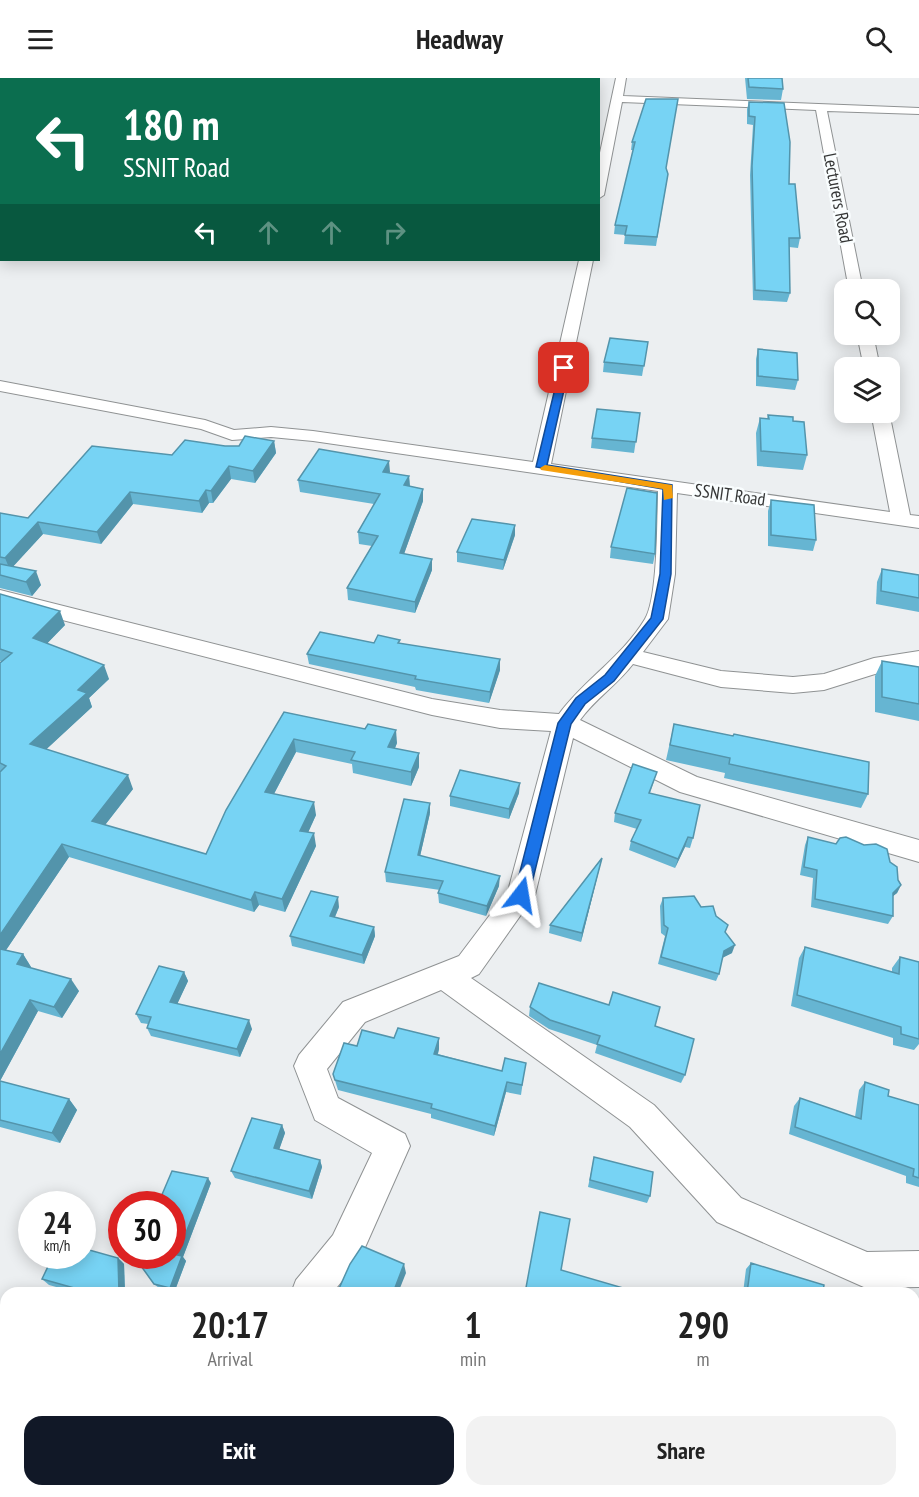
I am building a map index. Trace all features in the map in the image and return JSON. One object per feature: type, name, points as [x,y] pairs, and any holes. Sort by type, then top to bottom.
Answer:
[{"type":"street","points":[[600,185],[621,78]]},
{"type":"street","points":[[617,99],[919,111]]},
{"type":"street","name":"Lecturers Road","points":[[820,107],[854,279]]},
{"type":"street","points":[[541,467],[586,261]]},
{"type":"street","name":"SSNIT Road","points":[[0,386],[205,425],[232,435],[251,432],[281,433],[541,467],[910,521]]},
{"type":"street","points":[[883,423],[910,521]]},
{"type":"street","points":[[314,1287],[346,1248],[393,1146],[326,1109],[310,1066],[354,1012],[469,964],[521,895],[565,723],[581,701],[609,678],[657,619],[665,574],[668,487]]},
{"type":"street","points":[[0,597],[110,623],[432,707],[500,718],[565,723],[689,785],[919,851]]},
{"type":"street","points":[[628,655],[722,677],[779,685],[818,683],[875,666],[919,659]]},
{"type":"street","points":[[443,975],[642,1116],[729,1210],[866,1270],[919,1269]]},
{"type":"building","points":[[748,78],[782,78],[783,89],[749,87]]},
{"type":"building","points":[[646,99],[678,99],[657,237],[625,235],[627,226],[615,225],[635,142],[632,142]]},
{"type":"building","points":[[749,102],[784,103],[790,142],[789,184],[795,184],[800,238],[789,238],[790,293],[755,290],[752,166],[755,117],[749,116]]},
{"type":"building","points":[[610,338],[648,342],[644,366],[604,362]]},
{"type":"building","points":[[758,349],[797,353],[798,380],[758,376]]},
{"type":"building","points":[[597,409],[640,413],[636,442],[592,438]]},
{"type":"building","points":[[768,415],[793,417],[793,421],[804,422],[807,455],[761,451],[760,418],[769,419]]},
{"type":"building","points":[[245,436],[274,441],[253,471],[229,466],[211,491],[206,490],[199,501],[130,492],[97,532],[38,522],[5,558],[0,557],[0,513],[28,518],[92,446],[172,455],[185,440],[239,446]]},
{"type":"building","points":[[319,449],[389,461],[383,472],[409,476],[404,485],[423,489],[400,553],[432,559],[415,602],[347,588],[378,536],[358,532],[380,494],[298,480]]},
{"type":"building","points":[[627,488],[657,493],[655,554],[611,547]]},
{"type":"building","points":[[771,500],[814,505],[816,540],[771,535]]},
{"type":"building","points":[[472,519],[515,525],[504,560],[457,552]]},
{"type":"building","points":[[0,564],[36,571],[26,582],[0,575]]},
{"type":"building","points":[[882,569],[919,575],[919,598],[881,591]]},
{"type":"building","points":[[0,594],[60,611],[33,638],[104,665],[78,690],[87,693],[30,744],[128,775],[92,821],[206,854],[226,810],[284,712],[365,729],[368,724],[396,730],[388,747],[419,753],[411,772],[351,760],[355,752],[294,739],[265,792],[314,802],[300,831],[314,833],[282,899],[255,892],[251,900],[62,844],[0,935],[0,772],[6,766],[0,763],[0,663],[12,653],[0,649]]},
{"type":"building","points":[[320,632],[374,643],[378,635],[400,640],[398,643],[500,659],[490,692],[415,679],[416,676],[307,654]]},
{"type":"building","points":[[882,661],[919,667],[919,704],[882,697]]},
{"type":"building","points":[[674,724],[869,762],[868,794],[729,764],[730,758],[670,745]]},
{"type":"building","points":[[633,764],[657,772],[649,793],[700,805],[693,838],[688,837],[678,859],[631,841],[641,820],[615,813]]},
{"type":"building","points":[[460,770],[520,783],[509,809],[450,796]]},
{"type":"building","points":[[404,799],[430,803],[418,855],[500,876],[487,906],[438,893],[443,881],[385,872]]},
{"type":"building","points":[[808,837],[836,844],[840,838],[846,837],[864,845],[876,844],[887,849],[890,862],[897,867],[898,880],[901,885],[893,893],[893,916],[815,899],[817,870],[804,867]]},
{"type":"building","points":[[602,858],[582,933],[550,925]]},
{"type":"building","points":[[311,891],[338,897],[330,916],[374,927],[362,955],[290,936]]},
{"type":"building","points":[[694,896],[701,907],[713,906],[716,916],[728,925],[725,932],[735,945],[724,951],[719,974],[661,957],[668,928],[664,925],[663,898]]},
{"type":"building","points":[[805,947],[899,974],[900,957],[919,962],[919,1039],[901,1034],[901,1027],[797,995]]},
{"type":"building","points":[[0,949],[23,954],[17,964],[71,979],[54,1007],[30,1000],[0,1054]]},
{"type":"building","points":[[159,966],[184,972],[170,1002],[249,1020],[237,1049],[147,1028],[151,1017],[136,1014]]},
{"type":"building","points":[[539,983],[609,1005],[613,992],[660,1007],[655,1026],[694,1039],[685,1075],[597,1044],[600,1036],[550,1020],[530,1007]]},
{"type":"building","points":[[398,1028],[439,1038],[434,1054],[502,1071],[505,1058],[526,1063],[522,1085],[507,1082],[495,1126],[431,1108],[432,1104],[335,1080],[333,1074],[344,1043],[357,1046],[362,1030],[394,1038]]},
{"type":"building","points":[[0,1081],[69,1099],[52,1133],[0,1120]]},
{"type":"building","points":[[865,1082],[889,1090],[888,1096],[919,1105],[919,1178],[913,1176],[914,1169],[795,1127],[800,1098],[861,1119]]},
{"type":"building","points":[[252,1118],[282,1125],[274,1148],[320,1160],[309,1191],[231,1171]]},
{"type":"building","points":[[594,1157],[653,1172],[650,1196],[590,1180]]},
{"type":"building","points":[[172,1171],[208,1178],[186,1233],[186,1191],[164,1191]]},
{"type":"building","points":[[540,1212],[570,1219],[561,1270],[620,1287],[526,1287]]},
{"type":"building","points":[[362,1246],[404,1264],[395,1287],[340,1287],[350,1264]]},
{"type":"building","points":[[96,1252],[108,1255],[108,1269],[118,1269],[119,1287],[71,1287],[42,1279],[47,1269],[96,1269]]},
{"type":"building","points":[[751,1263],[824,1285],[824,1287],[748,1287]]},
{"type":"building","points":[[143,1269],[177,1269],[170,1287],[154,1284]]},
{"type":"slow traffic","points":[[545,468],[668,487],[668,498]]},
{"type":"route","points":[[521,895],[565,723],[581,701],[609,678],[657,619],[665,574],[668,487],[541,467],[564,368]]}]
